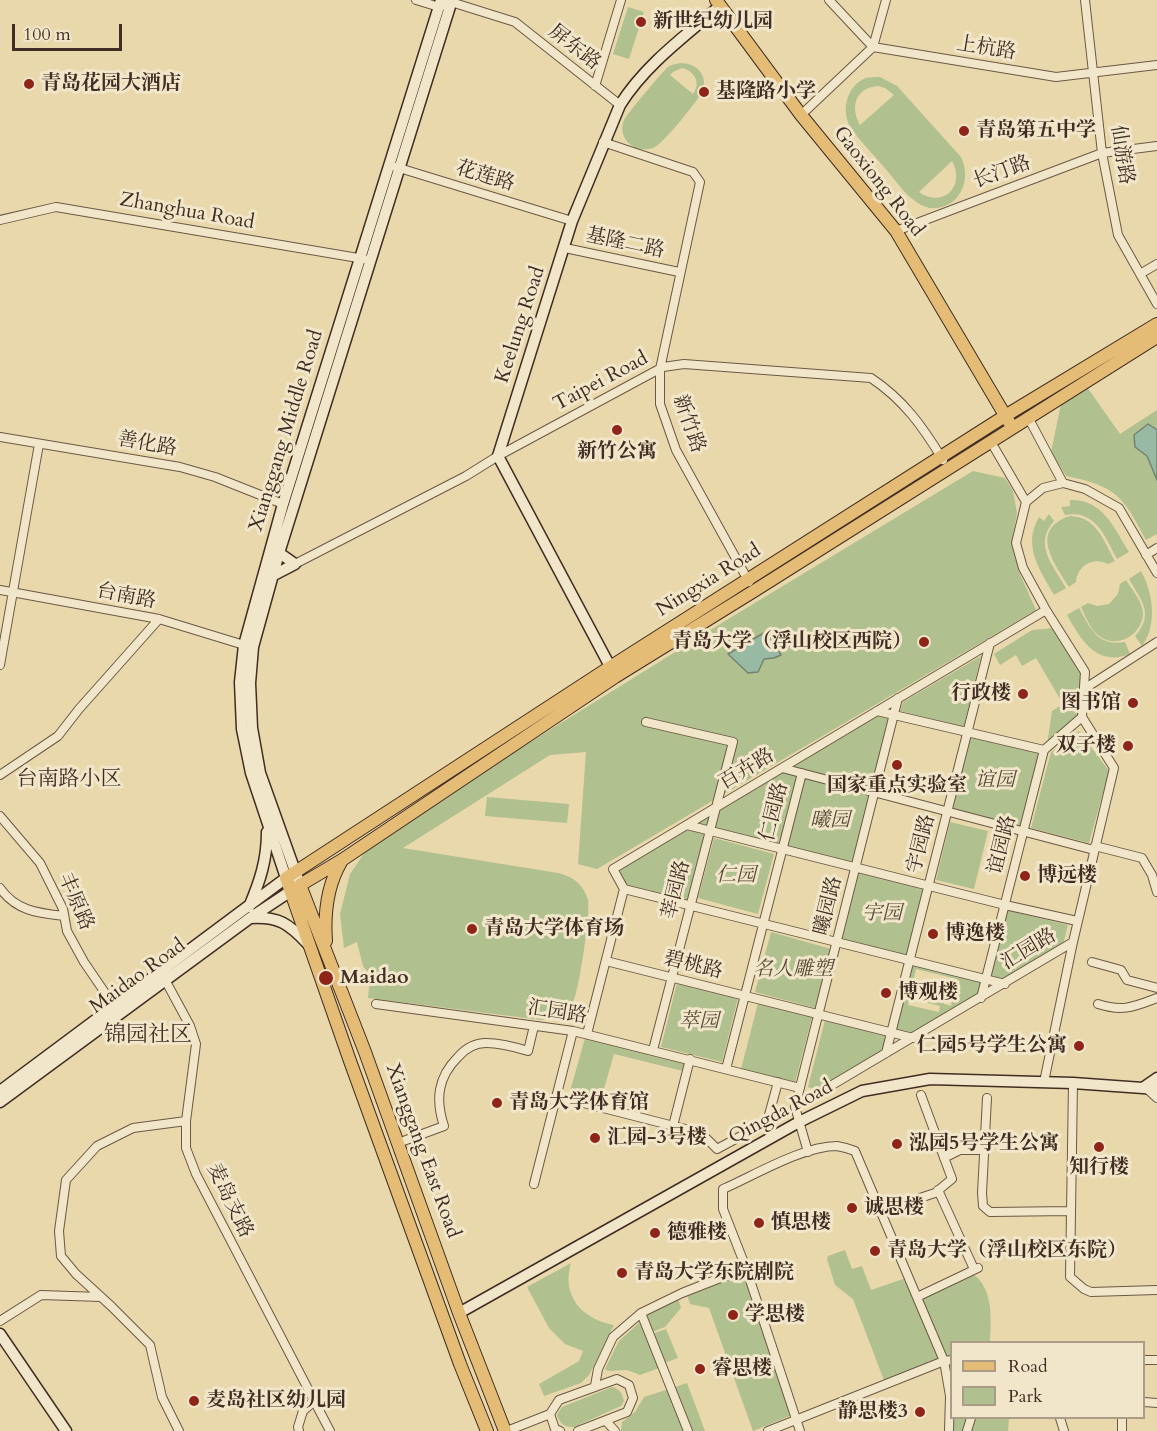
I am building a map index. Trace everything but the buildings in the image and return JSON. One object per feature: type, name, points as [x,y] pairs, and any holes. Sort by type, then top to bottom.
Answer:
[{"type":"main road","name":"Xianggang Middle Road","points":[[275,550],[283,504],[446,2]]},
{"type":"main road","name":"Keelung Road","points":[[498,456],[572,221],[620,105],[626,95],[660,58],[718,3]]},
{"type":"main road","name":"Gaoxiong Road","points":[[718,3],[801,115],[896,231],[1013,428]]},
{"type":"main road","name":"Xianggang Middle Road","points":[[293,881],[266,823],[251,773],[242,729],[240,682],[244,645],[267,578],[364,259]]},
{"type":"main road","name":"Ningxia Road","points":[[751,586],[941,457],[1157,324]]},
{"type":"main road","name":"Ningxia Road","points":[[293,881],[612,672],[948,469],[1157,337]]},
{"type":"main road","points":[[498,456],[612,672]]},
{"type":"main road","points":[[275,550],[296,564]]},
{"type":"main road","points":[[267,578],[296,564]]},
{"type":"main road","name":"Xianggang Middle Road","points":[[267,578],[253,647],[250,683],[252,728],[260,773],[293,881]]},
{"type":"main road","name":"Ningxia Road","points":[[293,881],[342,860],[612,672]]},
{"type":"main road","points":[[266,823],[267,853],[264,870],[250,912],[285,923],[308,944]]},
{"type":"main road","points":[[327,954],[325,926],[328,894],[334,874],[342,860]]},
{"type":"main road","name":"Maidao Road","points":[[0,1102],[163,976],[293,881]]},
{"type":"main road","name":"Xianggang East Road","points":[[293,881],[308,944],[460,1364],[487,1431]]},
{"type":"main road","name":"Xianggang East Road","points":[[293,881],[327,954],[459,1313],[506,1431]]},
{"type":"main road","name":"Maidao Road","points":[[0,1091],[114,1006],[163,976]]},
{"type":"main road","name":"Qingda Road","points":[[459,1313],[799,1122],[862,1092],[930,1078],[1072,1083],[1157,1089]]},
{"type":"main road","points":[[1144,1087],[1157,1078]]},
{"type":"main road","points":[[0,1334],[66,1431]]},
{"type":"street","name":"屏东路","points":[[416,0],[446,2],[515,22],[620,105]]},
{"type":"street","points":[[595,86],[621,0]]},
{"type":"street","points":[[829,0],[873,47]]},
{"type":"street","points":[[801,115],[873,47],[886,0]]},
{"type":"street","name":"仙游路","points":[[1085,0],[1102,153],[1118,235],[1157,304]]},
{"type":"street","name":"上杭路","points":[[873,47],[1056,78],[1157,65]]},
{"type":"street","name":"新竹路","points":[[603,142],[693,172],[700,182],[660,369],[660,404],[676,450],[751,586]]},
{"type":"street","name":"长汀路","points":[[896,231],[1102,153],[1157,146]]},
{"type":"street","name":"花莲路","points":[[394,166],[572,221]]},
{"type":"street","name":"Zhanghua Road","points":[[0,220],[56,207],[364,259]]},
{"type":"street","name":"基隆二路","points":[[565,248],[679,272]]},
{"type":"street","points":[[1140,274],[1157,264]]},
{"type":"street","name":"Taipei Road","points":[[296,564],[466,476],[498,456],[660,369],[684,364],[871,378],[917,418],[948,469]]},
{"type":"street","points":[[1029,419],[1063,483]]},
{"type":"street","name":"善化路","points":[[0,437],[180,467],[215,477],[283,504]]},
{"type":"street","points":[[991,442],[1026,502]]},
{"type":"street","points":[[0,665],[39,444]]},
{"type":"street","points":[[878,711],[1044,750],[1082,717],[1085,672],[1023,568],[1016,543],[1026,502],[1043,488],[1063,483],[1085,489],[1119,508],[1157,573]]},
{"type":"street","points":[[1146,555],[1157,548]]},
{"type":"street","name":"台南路","points":[[0,590],[159,619],[244,645]]},
{"type":"street","name":"百卉路","points":[[587,1034],[624,889],[613,869],[1046,610]]},
{"type":"street","points":[[0,776],[58,736],[159,619]]},
{"type":"street","points":[[1084,689],[1157,642]]},
{"type":"street","name":"宇园路","points":[[886,1053],[990,643]]},
{"type":"street","name":"曦园路","points":[[808,1152],[795,1107],[898,698]]},
{"type":"street","name":"汇园路","points":[[795,1107],[1073,942],[1114,768],[1082,717]]},
{"type":"street","points":[[646,722],[732,742],[653,1050]]},
{"type":"street","name":"谊园路","points":[[981,998],[1044,750]]},
{"type":"street","points":[[782,768],[1024,832],[1142,858],[1152,874],[1157,892]]},
{"type":"street","name":"仁园路","points":[[726,1069],[802,773]]},
{"type":"street","name":"丰原路","points":[[0,816],[40,863],[64,916],[67,931],[114,1006]]},
{"type":"street","points":[[687,825],[1077,921]]},
{"type":"street","points":[[0,888],[8,898],[34,913],[64,916]]},
{"type":"street","points":[[624,889],[1005,984]]},
{"type":"street","points":[[1044,1082],[1073,942]]},
{"type":"street","name":"碧桃路","points":[[606,961],[913,1038]]},
{"type":"street","points":[[1092,962],[1121,970],[1127,980],[1157,988]]},
{"type":"street","name":"麦岛支路","points":[[163,976],[190,1026],[196,1044],[186,1120],[186,1148],[196,1174],[330,1431]]},
{"type":"street","points":[[1098,1004],[1113,1009],[1130,1008],[1157,998]]},
{"type":"street","name":"汇园路","points":[[376,1004],[573,1031],[800,1088]]},
{"type":"street","points":[[398,1143],[444,1126],[440,1113],[440,1088],[446,1069],[466,1049],[485,1043],[528,1051],[534,1026]]},
{"type":"street","points":[[534,1184],[573,1031]]},
{"type":"street","points":[[673,1126],[690,1059]]},
{"type":"street","points":[[568,1099],[702,1133],[717,1149],[767,1122],[778,1082]]},
{"type":"street","points":[[1072,1083],[1070,1277],[1083,1289],[1091,1292],[1157,1290]]},
{"type":"street","points":[[1144,1087],[1157,1098]]},
{"type":"street","points":[[880,1210],[934,1193],[952,1179],[921,1095]]},
{"type":"street","points":[[987,1098],[983,1206],[990,1212],[1071,1211]]},
{"type":"street","points":[[179,1431],[162,1397],[150,1346],[60,1256],[59,1231],[66,1180],[97,1146],[133,1128],[186,1120]]},
{"type":"street","points":[[800,1431],[746,1268],[723,1209],[723,1189],[818,1148],[839,1146],[855,1151],[917,1297],[948,1361],[949,1431]]},
{"type":"street","points":[[944,1158],[960,1150],[984,1150]]},
{"type":"street","points":[[917,1297],[976,1268],[938,1190]]},
{"type":"street","points":[[595,1386],[598,1369],[613,1337],[641,1313],[682,1293],[746,1268]]},
{"type":"street","points":[[0,1321],[41,1295],[101,1297]]},
{"type":"street","points":[[641,1313],[688,1431]]},
{"type":"street","points":[[768,1431],[948,1361]]},
{"type":"street","points":[[506,1431],[550,1414],[559,1400],[595,1386],[617,1379],[629,1385],[633,1398],[627,1412],[578,1431]]},
{"type":"street","points":[[299,1431],[303,1411],[315,1400]]},
{"type":"street","points":[[550,1414],[556,1430]]},
{"type":"street","points":[[606,1421],[615,1431]]},
{"type":"green space","points":[[628,7],[644,12],[629,59],[613,54]]},
{"type":"green space","points":[[679,63],[691,65],[699,70],[704,79],[703,90],[664,140],[651,148],[637,148],[627,142],[624,137],[622,126],[624,120],[665,70]],"holes":[[[682,68],[695,78],[696,86],[693,94],[670,75]]]},
{"type":"green space","points":[[880,77],[897,86],[961,157],[965,172],[964,182],[958,196],[948,204],[939,208],[930,208],[913,200],[851,128],[846,114],[850,92],[859,81]],"holes":[[[878,86],[894,95],[860,125],[855,112],[857,100],[864,90]],[[952,161],[956,170],[956,179],[950,192],[936,198],[919,192]]]},
{"type":"green space","points":[[1087,387],[1120,434],[1157,410],[1157,430],[1148,425],[1135,447],[1147,456],[1157,480],[1157,534],[1146,540],[1131,513],[1116,495],[1096,484],[1066,476],[1051,452],[1061,404]]},
{"type":"green space","points":[[973,471],[1005,478],[1013,491],[1017,513],[1012,541],[1019,572],[1036,610],[597,869],[578,864],[586,752],[550,755],[403,848],[558,873],[577,882],[584,890],[588,907],[581,968],[573,1002],[560,1014],[542,1020],[368,998],[370,975],[363,966],[357,942],[344,948],[340,914],[350,874],[373,840],[725,621]]},
{"type":"green space","points":[[1070,500],[1091,504],[1099,510],[1112,525],[1129,552],[1117,559],[1092,520],[1076,514],[1065,515],[1061,507],[1070,506]]},
{"type":"green space","points":[[1049,514],[1054,521],[1045,538],[1045,547],[1051,563],[1066,588],[1054,595],[1035,558],[1032,538],[1039,517],[1044,521]]},
{"type":"green space","points":[[1070,516],[1087,520],[1093,525],[1115,561],[1108,564],[1097,561],[1087,564],[1079,571],[1076,582],[1069,587],[1052,558],[1048,548],[1048,539],[1050,530],[1057,522]]},
{"type":"green space","points":[[1141,571],[1149,590],[1152,610],[1150,629],[1142,646],[1135,636],[1144,621],[1144,607],[1129,579]]},
{"type":"green space","points":[[1126,580],[1141,605],[1143,614],[1141,622],[1138,629],[1126,638],[1119,641],[1105,639],[1093,629],[1081,607],[1088,603],[1097,606],[1109,604],[1118,594],[1120,584]]},
{"type":"green space","points":[[1079,608],[1091,629],[1101,639],[1116,643],[1125,642],[1130,654],[1108,657],[1091,649],[1067,615]]},
{"type":"green space","points":[[1054,628],[1083,672],[1080,716],[1047,745],[1052,711],[1063,704],[1036,658],[1022,666],[1016,655],[1000,665],[994,654],[1032,630]]},
{"type":"green space","points":[[981,656],[964,727],[900,711],[903,702]]},
{"type":"green space","points":[[878,715],[890,718],[872,787],[792,766]]},
{"type":"green space","points":[[1079,731],[1109,771],[1089,843],[1031,828],[1051,752]]},
{"type":"green space","name":"谊园","points":[[970,736],[1039,753],[1021,826],[952,810]]},
{"type":"green space","name":"曦园","points":[[784,771],[872,794],[854,865],[696,824]]},
{"type":"green space","points":[[487,797],[569,804],[567,823],[485,816]]},
{"type":"green space","points":[[950,822],[988,831],[974,889],[936,880]]},
{"type":"green space","points":[[688,828],[706,833],[688,903],[626,887],[616,869]]},
{"type":"green space","name":"仁园","points":[[714,838],[774,854],[758,914],[698,898]]},
{"type":"green space","name":"宇园","points":[[859,872],[923,889],[906,956],[842,940]]},
{"type":"green space","points":[[1007,910],[1068,925],[1063,945],[1005,979],[989,976]]},
{"type":"green space","name":"名人雕塑","points":[[771,932],[831,949],[815,1008],[755,992]]},
{"type":"green space","points":[[911,963],[983,980],[979,996],[913,1035],[894,1030]],"holes":[[[916,969],[957,979],[951,1006],[944,1004],[948,986],[926,980],[921,1001],[940,1006],[939,1012],[908,1005]]]},
{"type":"green space","name":"萃园","points":[[677,983],[738,998],[722,1062],[661,1047]]},
{"type":"green space","points":[[758,1003],[812,1017],[795,1083],[741,1069]]},
{"type":"green space","points":[[825,1020],[887,1035],[884,1051],[817,1090],[808,1087]]},
{"type":"green space","points":[[585,1038],[686,1062],[683,1071],[614,1054],[600,1103],[569,1095]]},
{"type":"green space","points":[[845,1250],[852,1269],[862,1266],[871,1290],[906,1278],[941,1360],[885,1383],[853,1299],[835,1285],[827,1259],[828,1256]]},
{"type":"green space","points":[[571,1263],[569,1286],[577,1304],[592,1317],[614,1325],[589,1375],[581,1383],[544,1396],[539,1384],[579,1361],[583,1351],[565,1344],[549,1328],[527,1287]]},
{"type":"green space","points":[[744,1272],[792,1415],[753,1431],[709,1308],[690,1304],[687,1295]]},
{"type":"green space","points":[[972,1273],[984,1287],[988,1296],[991,1314],[990,1341],[950,1341],[950,1358],[946,1358],[920,1298]]},
{"type":"green space","points":[[678,1298],[681,1308],[665,1327],[652,1332],[645,1314]]},
{"type":"green space","points":[[640,1322],[659,1368],[640,1375],[627,1370],[608,1371],[605,1369],[619,1341]]},
{"type":"green space","points":[[666,1329],[678,1358],[664,1363],[652,1334]]},
{"type":"green space","points":[[687,1383],[705,1431],[621,1431],[622,1422],[635,1412],[644,1397]]},
{"type":"green space","points":[[612,1387],[621,1394],[624,1401],[621,1406],[574,1427],[565,1426],[560,1421],[557,1415],[562,1407]]},
{"type":"green space","points":[[953,1419],[1009,1419],[1008,1431],[952,1431]]},
{"type":"shaded area","points":[[1148,424],[1157,430],[1157,480],[1147,456],[1135,447],[1134,435]]},
{"type":"shaded area","points":[[767,631],[781,655],[764,659],[758,672],[748,673],[728,654]]},
{"type":"place","name":"新世纪幼儿园","points":[[641,22]]},
{"type":"place","name":"青岛花园大酒店","points":[[29,84]]},
{"type":"place","name":"基隆路小学","points":[[704,92]]},
{"type":"place","name":"青岛第五中学","points":[[964,131]]},
{"type":"place","name":"新竹公寓","points":[[617,430]]},
{"type":"place","name":"青岛大学（浮山校区西院）","points":[[924,642]]},
{"type":"place","name":"行政楼","points":[[1023,694]]},
{"type":"place","name":"图书馆","points":[[1133,703]]},
{"type":"place","name":"双子楼","points":[[1128,746]]},
{"type":"place","name":"国家重点实验室","points":[[897,765]]},
{"type":"place","name":"博远楼","points":[[1025,876]]},
{"type":"place","name":"青岛大学体育场","points":[[472,929]]},
{"type":"place","name":"博逸楼","points":[[933,934]]},
{"type":"place","name":"Maidao","points":[[326,978]]},
{"type":"place","name":"博观楼","points":[[886,993]]},
{"type":"place","name":"仁园5号学生公寓","points":[[1079,1046]]},
{"type":"place","name":"青岛大学体育馆","points":[[497,1103]]},
{"type":"place","name":"汇园-3号楼","points":[[595,1138]]},
{"type":"place","name":"泓园5号学生公寓","points":[[897,1144]]},
{"type":"place","name":"知行楼","points":[[1099,1147]]},
{"type":"place","name":"诚思楼","points":[[852,1208]]},
{"type":"place","name":"慎思楼","points":[[759,1223]]},
{"type":"place","name":"德雅楼","points":[[655,1233]]},
{"type":"place","name":"青岛大学（浮山校区东院）","points":[[875,1251]]},
{"type":"place","name":"青岛大学东院剧院","points":[[622,1273]]},
{"type":"place","name":"学思楼","points":[[733,1315]]},
{"type":"place","name":"睿思楼","points":[[700,1369]]},
{"type":"place","name":"麦岛社区幼儿园","points":[[194,1401]]},
{"type":"place","name":"静思楼3","points":[[920,1412]]},
{"type":"district","name":"台南路小区","points":[[69,780]]},
{"type":"district","name":"锦园社区","points":[[148,1036]]}]
